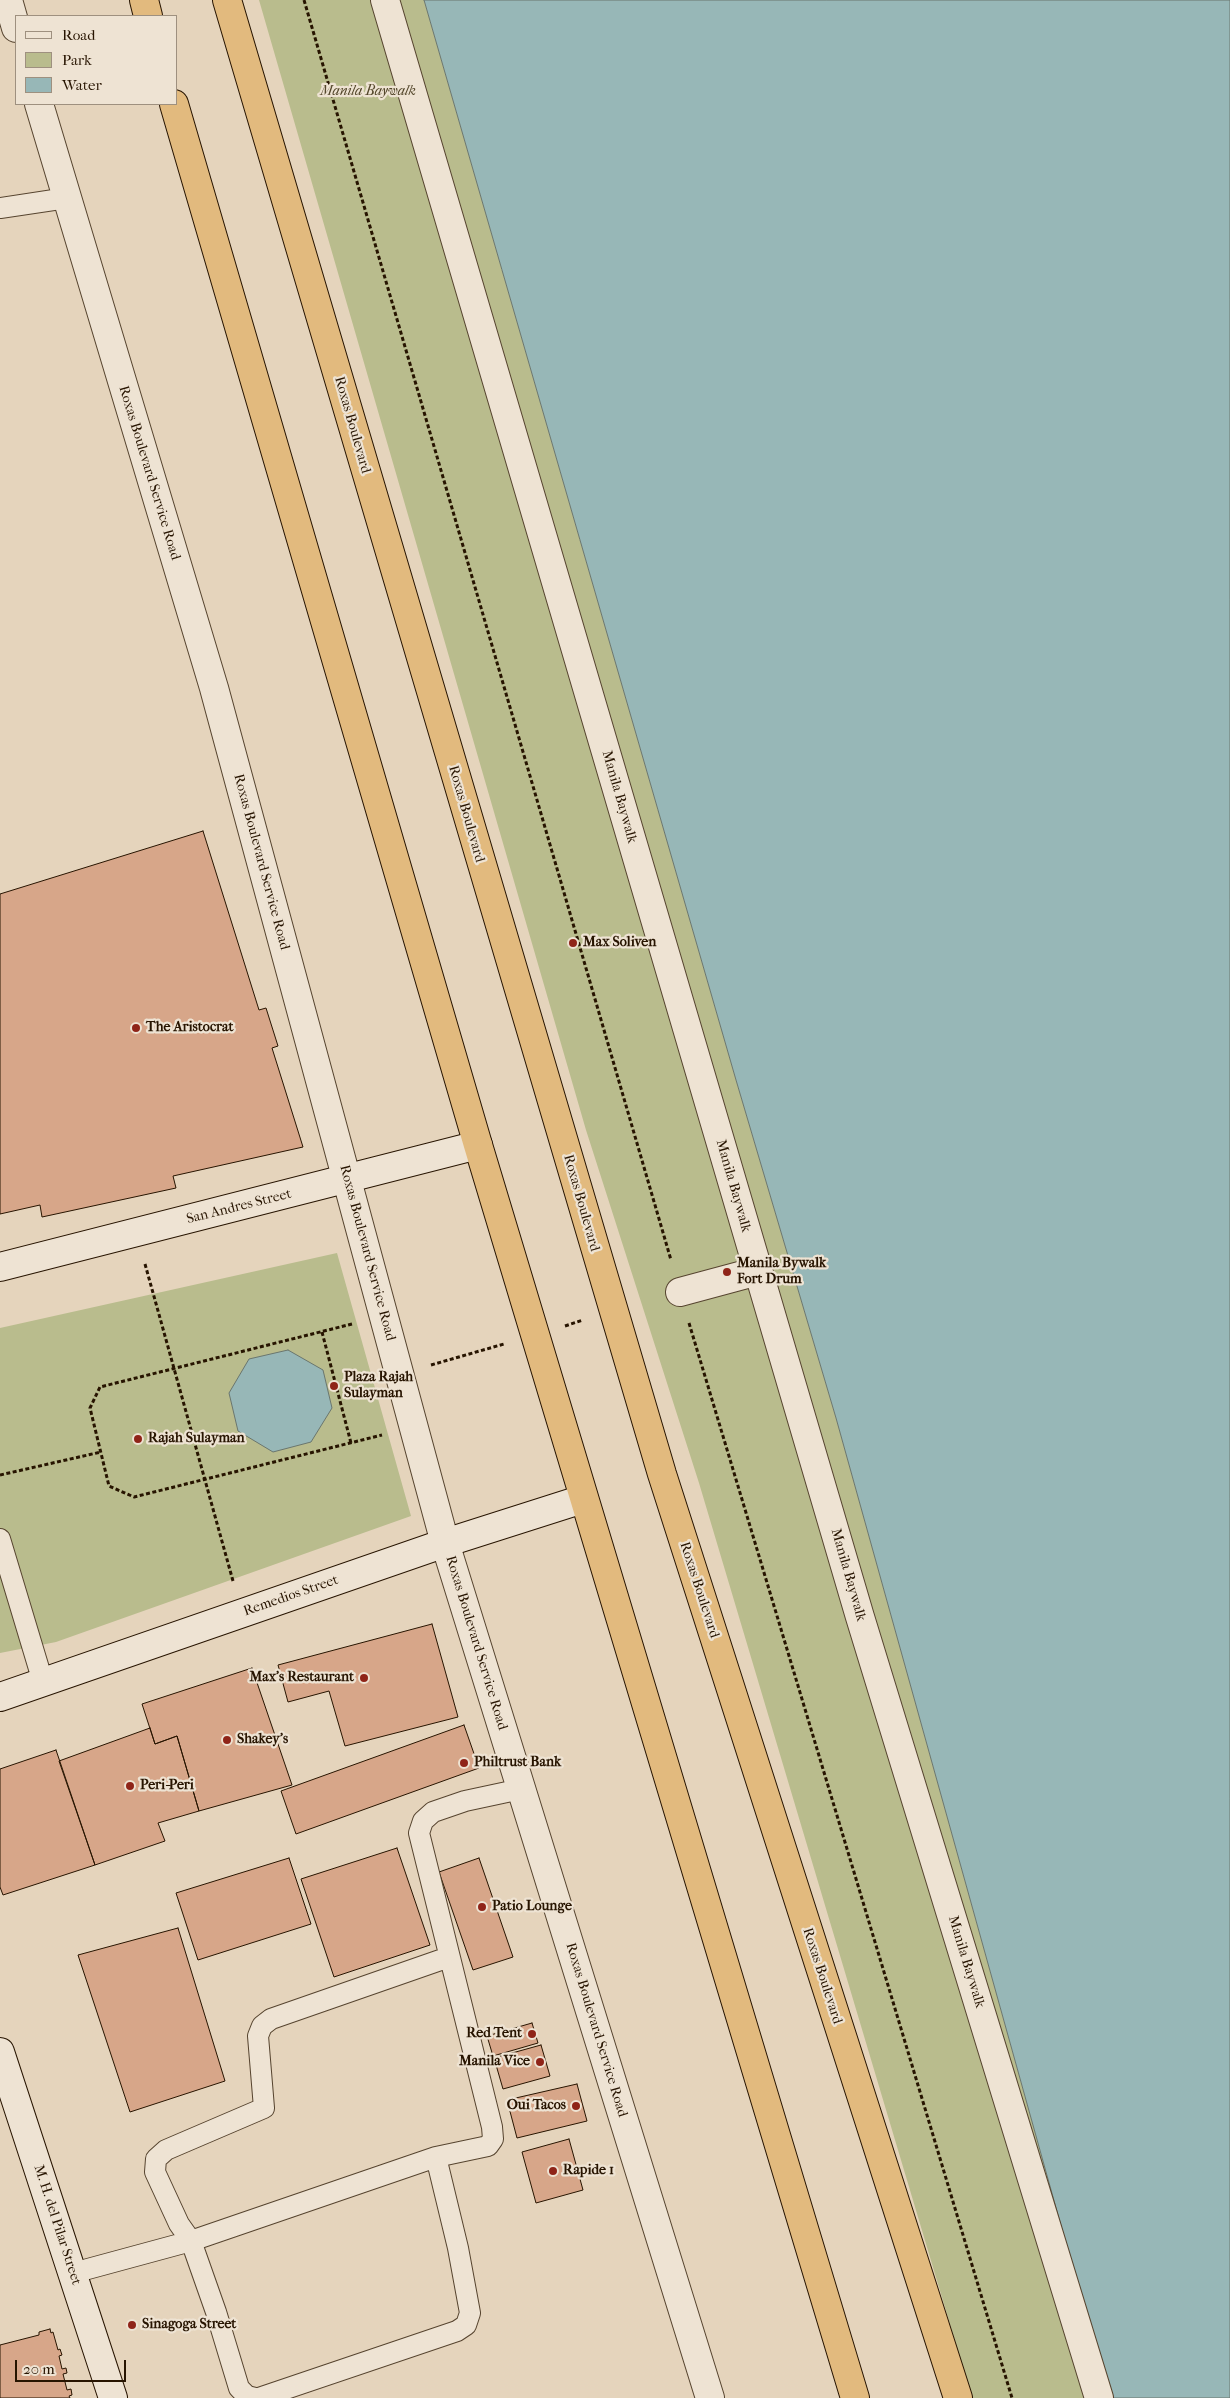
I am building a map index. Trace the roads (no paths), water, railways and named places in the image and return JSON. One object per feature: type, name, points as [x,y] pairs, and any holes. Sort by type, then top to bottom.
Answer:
[{"type":"highway","points":[[144,0],[148,15]]},
{"type":"highway","name":"Roxas Boulevard","points":[[227,0],[656,1456],[958,2398]]},
{"type":"highway","points":[[174,105],[478,1145],[855,2398]]},
{"type":"street","points":[[8,0],[15,24]]},
{"type":"street","name":"Manila Baywalk","points":[[385,0],[860,1617],[1099,2398]]},
{"type":"street","name":"Roxas Boulevard Service Road","points":[[39,105],[214,688],[445,1543],[710,2398]]},
{"type":"street","name":"San Andres Street","points":[[0,1267],[478,1145]]},
{"type":"street","points":[[680,1292],[758,1270]]},
{"type":"street","name":"Remedios Street","points":[[0,1696],[445,1543],[583,1498]]},
{"type":"street","name":"M. H. del Pilar Street","points":[[0,2052],[113,2398]]},
{"type":"lane","points":[[0,208],[67,198]]},
{"type":"lane","points":[[0,1539],[43,1682]]},
{"type":"lane","points":[[73,2273],[191,2241],[436,2157],[488,2146],[493,2139],[492,2127],[419,1833],[423,1821],[433,1812],[465,1801],[521,1789]]},
{"type":"lane","points":[[436,2157],[458,2248],[470,2312],[466,2325],[457,2331],[257,2398],[247,2396],[239,2388],[216,2312],[191,2241],[178,2224],[155,2172],[156,2159],[166,2150],[264,2108],[258,2036],[262,2026],[271,2019],[450,1957]]},
{"type":"water","points":[[424,0],[1230,0],[1230,2398],[1109,2398],[836,1418],[736,1080]]},
{"type":"water","points":[[288,1350],[323,1370],[332,1408],[311,1442],[273,1452],[238,1431],[229,1393],[249,1359]]},
{"type":"place","name":"Max Soliven","points":[[573,943]]},
{"type":"place","name":"The Aristocrat","points":[[136,1028]]},
{"type":"place","name":"Manila Bywalk Fort Drum","points":[[727,1272]]},
{"type":"place","name":"Plaza Rajah Sulayman","points":[[334,1386]]},
{"type":"place","name":"Rajah Sulayman","points":[[138,1439]]},
{"type":"place","name":"Max's Restaurant","points":[[364,1678]]},
{"type":"place","name":"Shakey's","points":[[227,1740]]},
{"type":"place","name":"Philtrust Bank","points":[[464,1763]]},
{"type":"place","name":"Peri-Peri","points":[[130,1786]]},
{"type":"place","name":"Patio Lounge","points":[[482,1907]]},
{"type":"place","name":"Red Tent","points":[[532,2034]]},
{"type":"place","name":"Manila Vice","points":[[540,2062]]},
{"type":"place","name":"Oui Tacos","points":[[576,2106]]},
{"type":"place","name":"Rapide 1","points":[[553,2171]]},
{"type":"place","name":"Sinagoga Street","points":[[132,2325]]}]
